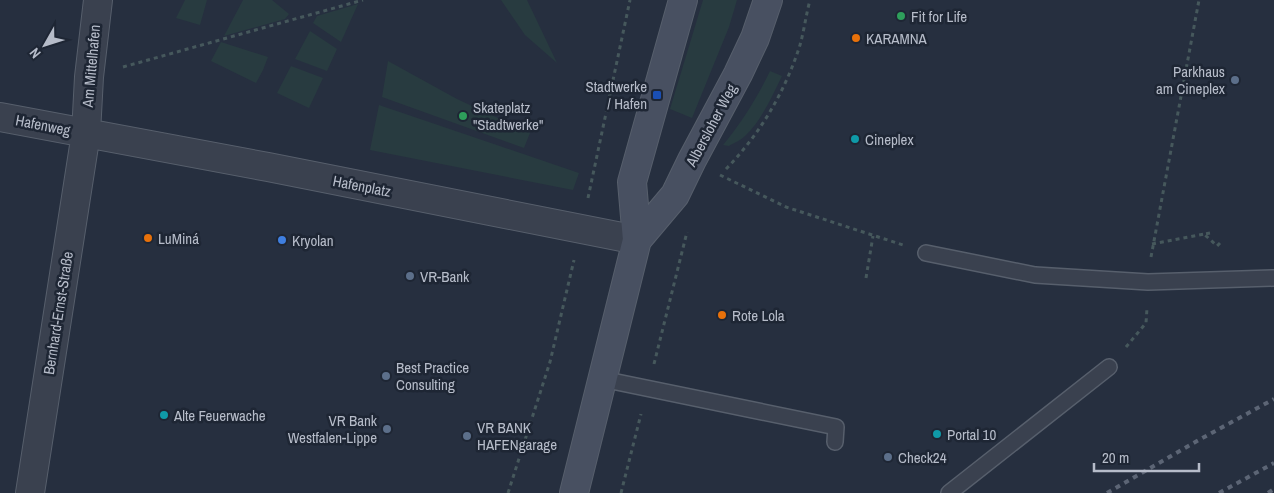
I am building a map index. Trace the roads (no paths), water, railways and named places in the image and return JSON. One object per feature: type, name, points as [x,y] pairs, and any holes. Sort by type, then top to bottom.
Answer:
[{"type":"main road","name":"Albersloher Weg","points":[[574,493],[637,240],[632,182],[683,0]]},
{"type":"main road","name":"Albersloher Weg","points":[[637,240],[675,195],[738,74],[755,38],[768,0]]},
{"type":"street","name":"Am Mittelhafen","points":[[86,133],[89,77],[98,0]]},
{"type":"street","name":"Hafenweg","points":[[0,117],[86,133]]},
{"type":"street","name":"Hafenplatz","points":[[86,133],[637,240]]},
{"type":"street","name":"Bernhard-Ernst-Straße","points":[[30,493],[86,133]]},
{"type":"lane","points":[[926,253],[1035,275],[1148,282],[1274,278]]},
{"type":"lane","points":[[949,493],[1109,367]]},
{"type":"lane","points":[[602,379],[836,427],[835,442]]},
{"type":"railway","points":[[1107,493],[1274,399]]},
{"type":"railway","points":[[1219,493],[1274,463]]},
{"type":"railway","points":[[1268,493],[1274,489]]},
{"type":"place","name":"Fit for Life","points":[[901,16]]},
{"type":"place","name":"KARAMNA","points":[[856,38]]},
{"type":"place","name":"Parkhaus am Cineplex","points":[[1235,80]]},
{"type":"place","name":"Stadtwerke / Hafen","points":[[657,95]]},
{"type":"place","name":"Skateplatz \"Stadtwerke\"","points":[[463,116]]},
{"type":"place","name":"Cineplex","points":[[855,139]]},
{"type":"place","name":"LuMiná","points":[[148,238]]},
{"type":"place","name":"Kryolan","points":[[282,240]]},
{"type":"place","name":"VR-Bank","points":[[410,276]]},
{"type":"place","name":"Rote Lola","points":[[722,315]]},
{"type":"place","name":"Best Practice Consulting","points":[[386,376]]},
{"type":"place","name":"Alte Feuerwache","points":[[164,415]]},
{"type":"place","name":"VR Bank Westfalen-Lippe","points":[[387,429]]},
{"type":"place","name":"Portal 10","points":[[937,434]]},
{"type":"place","name":"VR BANK HAFENgarage","points":[[467,436]]},
{"type":"place","name":"Check24","points":[[888,457]]}]
